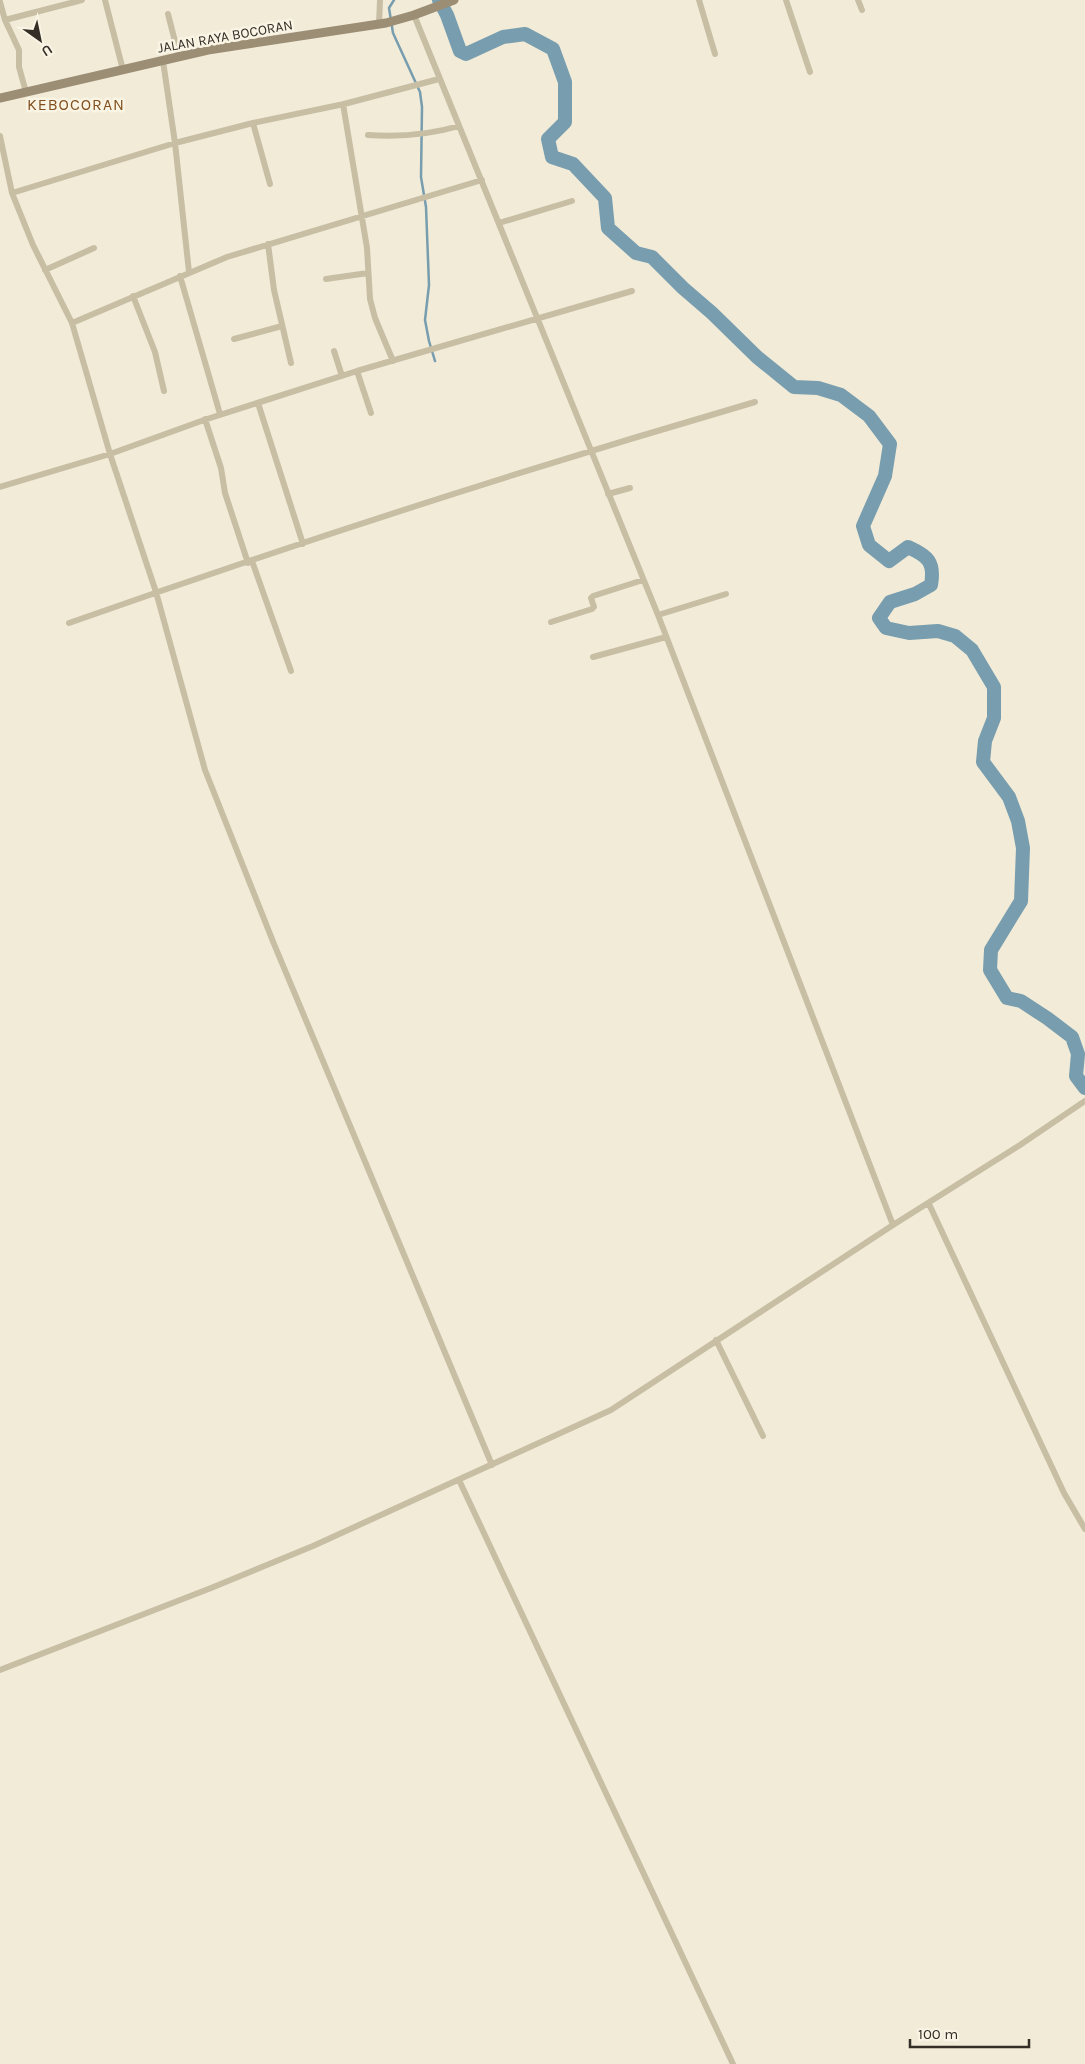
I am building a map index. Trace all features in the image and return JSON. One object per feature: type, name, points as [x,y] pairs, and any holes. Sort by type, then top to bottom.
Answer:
[{"type":"street","points":[[5,20],[82,0]]},
{"type":"street","points":[[105,0],[123,70]]},
{"type":"street","points":[[380,0],[386,23]]},
{"type":"street","points":[[699,0],[715,54]]},
{"type":"street","points":[[786,0],[810,72]]},
{"type":"street","points":[[858,0],[862,10]]},
{"type":"street","name":"JALAN RAYA BOCORAN","points":[[0,98],[179,56],[386,23],[451,1]]},
{"type":"street","points":[[0,2],[5,20],[19,50],[19,67],[26,92]]},
{"type":"street","points":[[168,14],[179,56]]},
{"type":"street","points":[[414,15],[666,636],[893,1225]]},
{"type":"street","points":[[163,61],[175,143],[189,272]]},
{"type":"street","points":[[12,193],[175,143],[253,123],[343,104],[439,79]]},
{"type":"street","points":[[343,104],[368,248],[370,299],[375,318],[393,361]]},
{"type":"street","points":[[253,123],[270,184]]},
{"type":"street","points":[[368,135],[423,135],[459,126]]},
{"type":"street","points":[[0,136],[12,193],[45,270],[72,323],[110,454],[156,592],[205,770],[274,944],[492,1465]]},
{"type":"street","points":[[72,323],[227,257],[482,180]]},
{"type":"street","points":[[499,223],[572,201]]},
{"type":"street","points":[[268,244],[274,290],[291,363]]},
{"type":"street","points":[[45,270],[94,248]]},
{"type":"street","points":[[326,279],[368,273]]},
{"type":"street","points":[[180,276],[220,414]]},
{"type":"street","points":[[0,487],[110,454],[205,419],[357,371],[632,291]]},
{"type":"street","points":[[133,296],[155,352],[164,391]]},
{"type":"street","points":[[234,339],[282,326]]},
{"type":"street","points":[[334,352],[342,376]]},
{"type":"street","points":[[357,371],[371,413]]},
{"type":"street","points":[[69,623],[156,592],[591,450],[755,402]]},
{"type":"street","points":[[258,403],[302,544]]},
{"type":"street","points":[[205,419],[221,468],[225,493],[291,671]]},
{"type":"street","points":[[608,494],[630,488]]},
{"type":"street","points":[[551,622],[592,609],[594,607],[591,598],[593,596],[643,580]]},
{"type":"street","points":[[658,616],[726,594]]},
{"type":"street","points":[[593,657],[666,636]]},
{"type":"street","points":[[0,1670],[313,1546],[611,1410],[1084,1102]]},
{"type":"street","points":[[929,1204],[1064,1493],[1085,1529]]},
{"type":"street","points":[[716,1340],[763,1436]]},
{"type":"street","points":[[459,1480],[734,2064]]},
{"type":"waterway","points":[[394,0],[389,8],[393,33],[420,92],[422,107],[421,177],[426,207],[429,285],[425,320],[435,361]]},
{"type":"waterway","points":[[439,0],[447,15],[460,51],[466,54],[503,37],[525,34],[553,49],[565,82],[565,122],[548,139],[552,157],[573,164],[605,198],[608,228],[636,253],[652,257],[757,357],[794,387],[818,388],[841,395],[869,416],[890,444],[885,476],[863,526],[869,545],[889,561],[908,547],[929,561],[932,577],[931,585],[915,594],[890,602],[879,618],[886,628],[909,633],[938,631],[955,636],[972,650],[994,687],[994,718],[985,741],[983,762],[1009,797],[1018,821],[1023,848],[1021,901],[991,950],[990,970],[1007,998],[1021,1001],[1072,1037],[1078,1054],[1076,1076],[1085,1088]]},
{"type":"district","name":"KEBOCORAN","points":[[76,104]]}]
